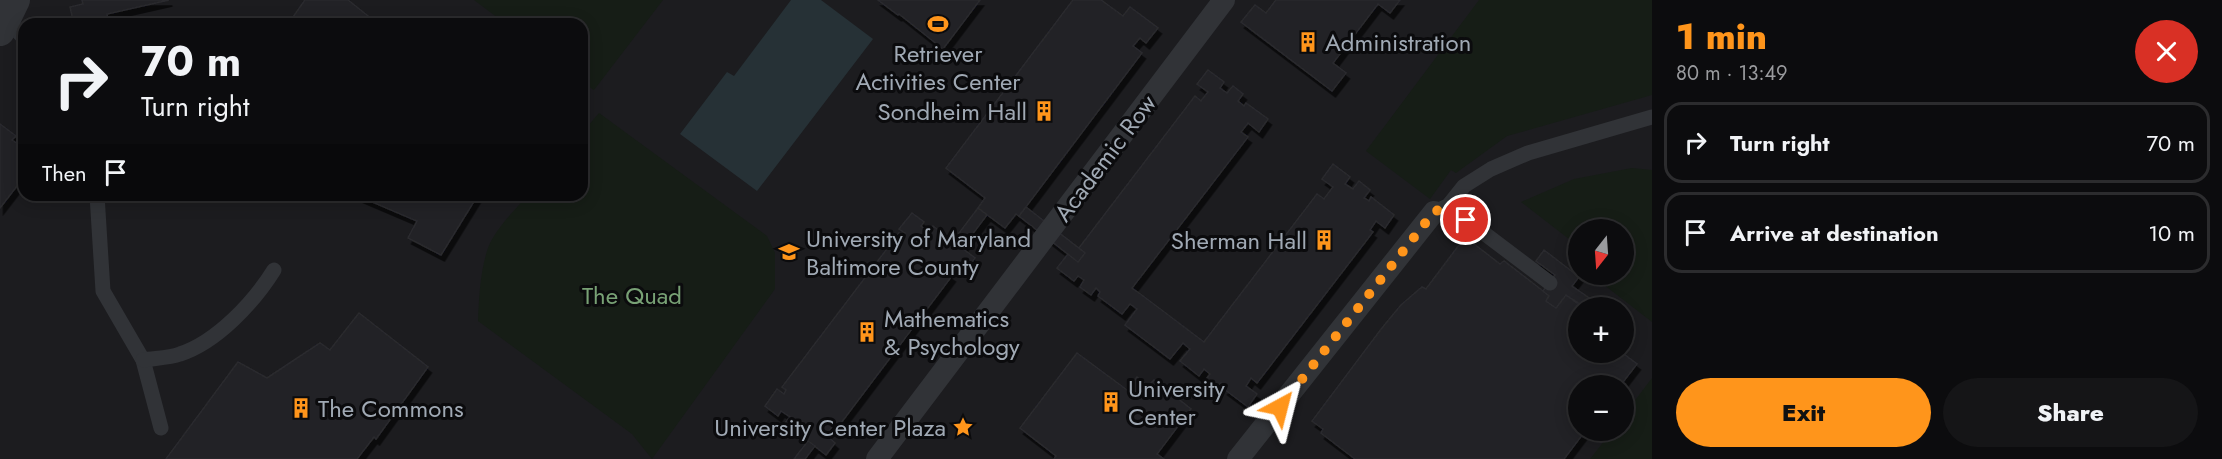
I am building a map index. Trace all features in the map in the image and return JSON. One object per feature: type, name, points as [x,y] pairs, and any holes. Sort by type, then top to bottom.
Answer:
[{"type":"street","name":"Academic Row","points":[[877,459],[1224,0]]},
{"type":"street","points":[[1244,457],[1441,209]]},
{"type":"lane","points":[[1550,283],[1441,209],[1464,186],[1491,169],[1519,157],[1652,117]]},
{"type":"lane","points":[[97,201],[103,291],[143,360],[161,428]]},
{"type":"lane","points":[[143,360],[180,355],[199,344],[256,298],[274,270]]},
{"type":"shaded area","name":"University of Maryland Baltimore County","points":[[0,0],[1652,0],[1652,459],[0,459]]},
{"type":"shaded area","points":[[791,0],[821,0],[873,39],[757,191],[680,134],[727,72],[734,76]]},
{"type":"green space","points":[[474,0],[663,0],[594,90],[588,86],[588,18],[498,18]]},
{"type":"green space","points":[[1479,0],[1652,0],[1652,95],[1507,136],[1456,173],[1451,170],[1430,199],[1366,151]]},
{"type":"green space","name":"The Quad","points":[[599,113],[767,236],[775,253],[775,289],[652,459],[632,434],[478,321],[479,295],[487,251],[494,236],[523,201],[588,201],[588,126]]},
{"type":"green space","points":[[1632,168],[1652,170],[1652,322],[1634,308],[1634,297],[1620,297],[1604,285],[1634,285],[1634,219],[1568,219],[1568,238],[1521,202],[1574,179]]},
{"type":"green space","points":[[1652,378],[1652,459],[1590,459],[1604,441],[1634,441],[1634,402]]},
{"type":"building","points":[[82,0],[169,0],[107,14],[108,18],[73,18],[70,7],[83,4]]},
{"type":"building","points":[[305,0],[348,0],[370,18],[292,18]]},
{"type":"building","name":"Retriever Activities Center","points":[[878,0],[980,0],[943,49]]},
{"type":"building","name":"Sondheim Hall","points":[[1073,0],[1101,0],[1123,16],[1130,7],[1158,28],[1146,43],[1140,38],[1133,46],[1142,53],[1019,216],[1016,214],[1005,228],[978,208],[985,198],[946,168]]},
{"type":"building","name":"Administration","points":[[1276,0],[1400,0],[1390,13],[1378,4],[1333,63],[1346,73],[1332,91],[1241,22],[1255,5],[1266,13]]},
{"type":"building","name":"Sherman Hall","points":[[1208,70],[1224,82],[1220,88],[1227,93],[1233,86],[1243,94],[1238,101],[1244,106],[1246,103],[1268,119],[1259,132],[1248,123],[1241,132],[1248,137],[1132,288],[1204,342],[1317,194],[1324,199],[1333,187],[1322,179],[1333,164],[1350,177],[1345,184],[1353,189],[1359,181],[1370,190],[1364,198],[1369,201],[1371,197],[1394,215],[1385,228],[1376,221],[1370,230],[1373,232],[1257,383],[1251,378],[1246,386],[1257,394],[1248,407],[1224,389],[1226,387],[1221,383],[1215,390],[1204,382],[1210,374],[1204,369],[1199,376],[1180,361],[1190,349],[1183,343],[1170,359],[1125,325],[1137,309],[1130,304],[1122,314],[1098,296],[1100,292],[1096,288],[1091,295],[1080,287],[1084,280],[1078,276],[1074,281],[1057,268],[1068,254],[1078,262],[1085,253],[1079,248],[1195,96],[1201,101],[1208,92],[1197,84]]},
{"type":"building","points":[[0,124],[16,136],[12,140],[18,144],[18,185],[0,208]]},
{"type":"building","points":[[370,201],[474,201],[441,255],[408,238],[417,221]]},
{"type":"building","points":[[1026,207],[1085,253],[1078,262],[1019,216]]},
{"type":"building","points":[[978,208],[987,215],[962,248],[953,241]]},
{"type":"building","name":"Mathematics & Psychology","points":[[912,213],[924,222],[921,226],[929,232],[933,226],[975,258],[967,269],[957,261],[948,273],[952,276],[838,427],[834,424],[826,435],[835,443],[826,455],[785,423],[790,417],[781,411],[778,416],[765,406],[777,389],[784,394],[786,390],[782,387],[899,233],[903,236],[905,233],[899,229]]},
{"type":"building","points":[[1465,237],[1500,264],[1504,261],[1543,291],[1549,296],[1546,301],[1556,308],[1566,295],[1569,297],[1568,363],[1634,362],[1637,364],[1628,375],[1568,375],[1568,441],[1578,441],[1564,459],[1355,459],[1321,433],[1323,429],[1312,421],[1401,305],[1422,287],[1426,289]]},
{"type":"building","points":[[1544,250],[1568,269],[1568,285],[1573,285],[1588,297],[1566,295],[1556,308],[1546,301],[1549,296],[1543,291],[1555,275],[1536,261]]},
{"type":"building","name":"The Commons","points":[[359,313],[428,367],[376,439],[374,437],[357,459],[166,459],[238,362],[267,378],[320,343],[330,350]]},
{"type":"building","name":"University Center","points":[[1077,353],[1127,390],[1137,377],[1148,386],[1154,380],[1191,409],[1157,454],[1164,459],[1054,459],[1056,456],[1020,428]]},
{"type":"building","points":[[808,441],[815,446],[805,459],[794,459]]},
{"type":"place","name":"Retriever Activities Center","points":[[938,24]]},
{"type":"place","name":"Administration","points":[[1308,42]]},
{"type":"place","name":"Sondheim Hall","points":[[1044,111]]},
{"type":"place","name":"Sherman Hall","points":[[1324,240]]},
{"type":"place","name":"University of Maryland Baltimore County","points":[[789,252]]},
{"type":"place","name":"Mathematics & Psychology","points":[[867,332]]},
{"type":"place","name":"University Center","points":[[1111,402]]},
{"type":"place","name":"The Commons","points":[[301,408]]},
{"type":"place","name":"University Center Plaza","points":[[963,427]]},
{"type":"route","points":[[1280,407],[1434,212],[1448,206],[1466,220]]}]
